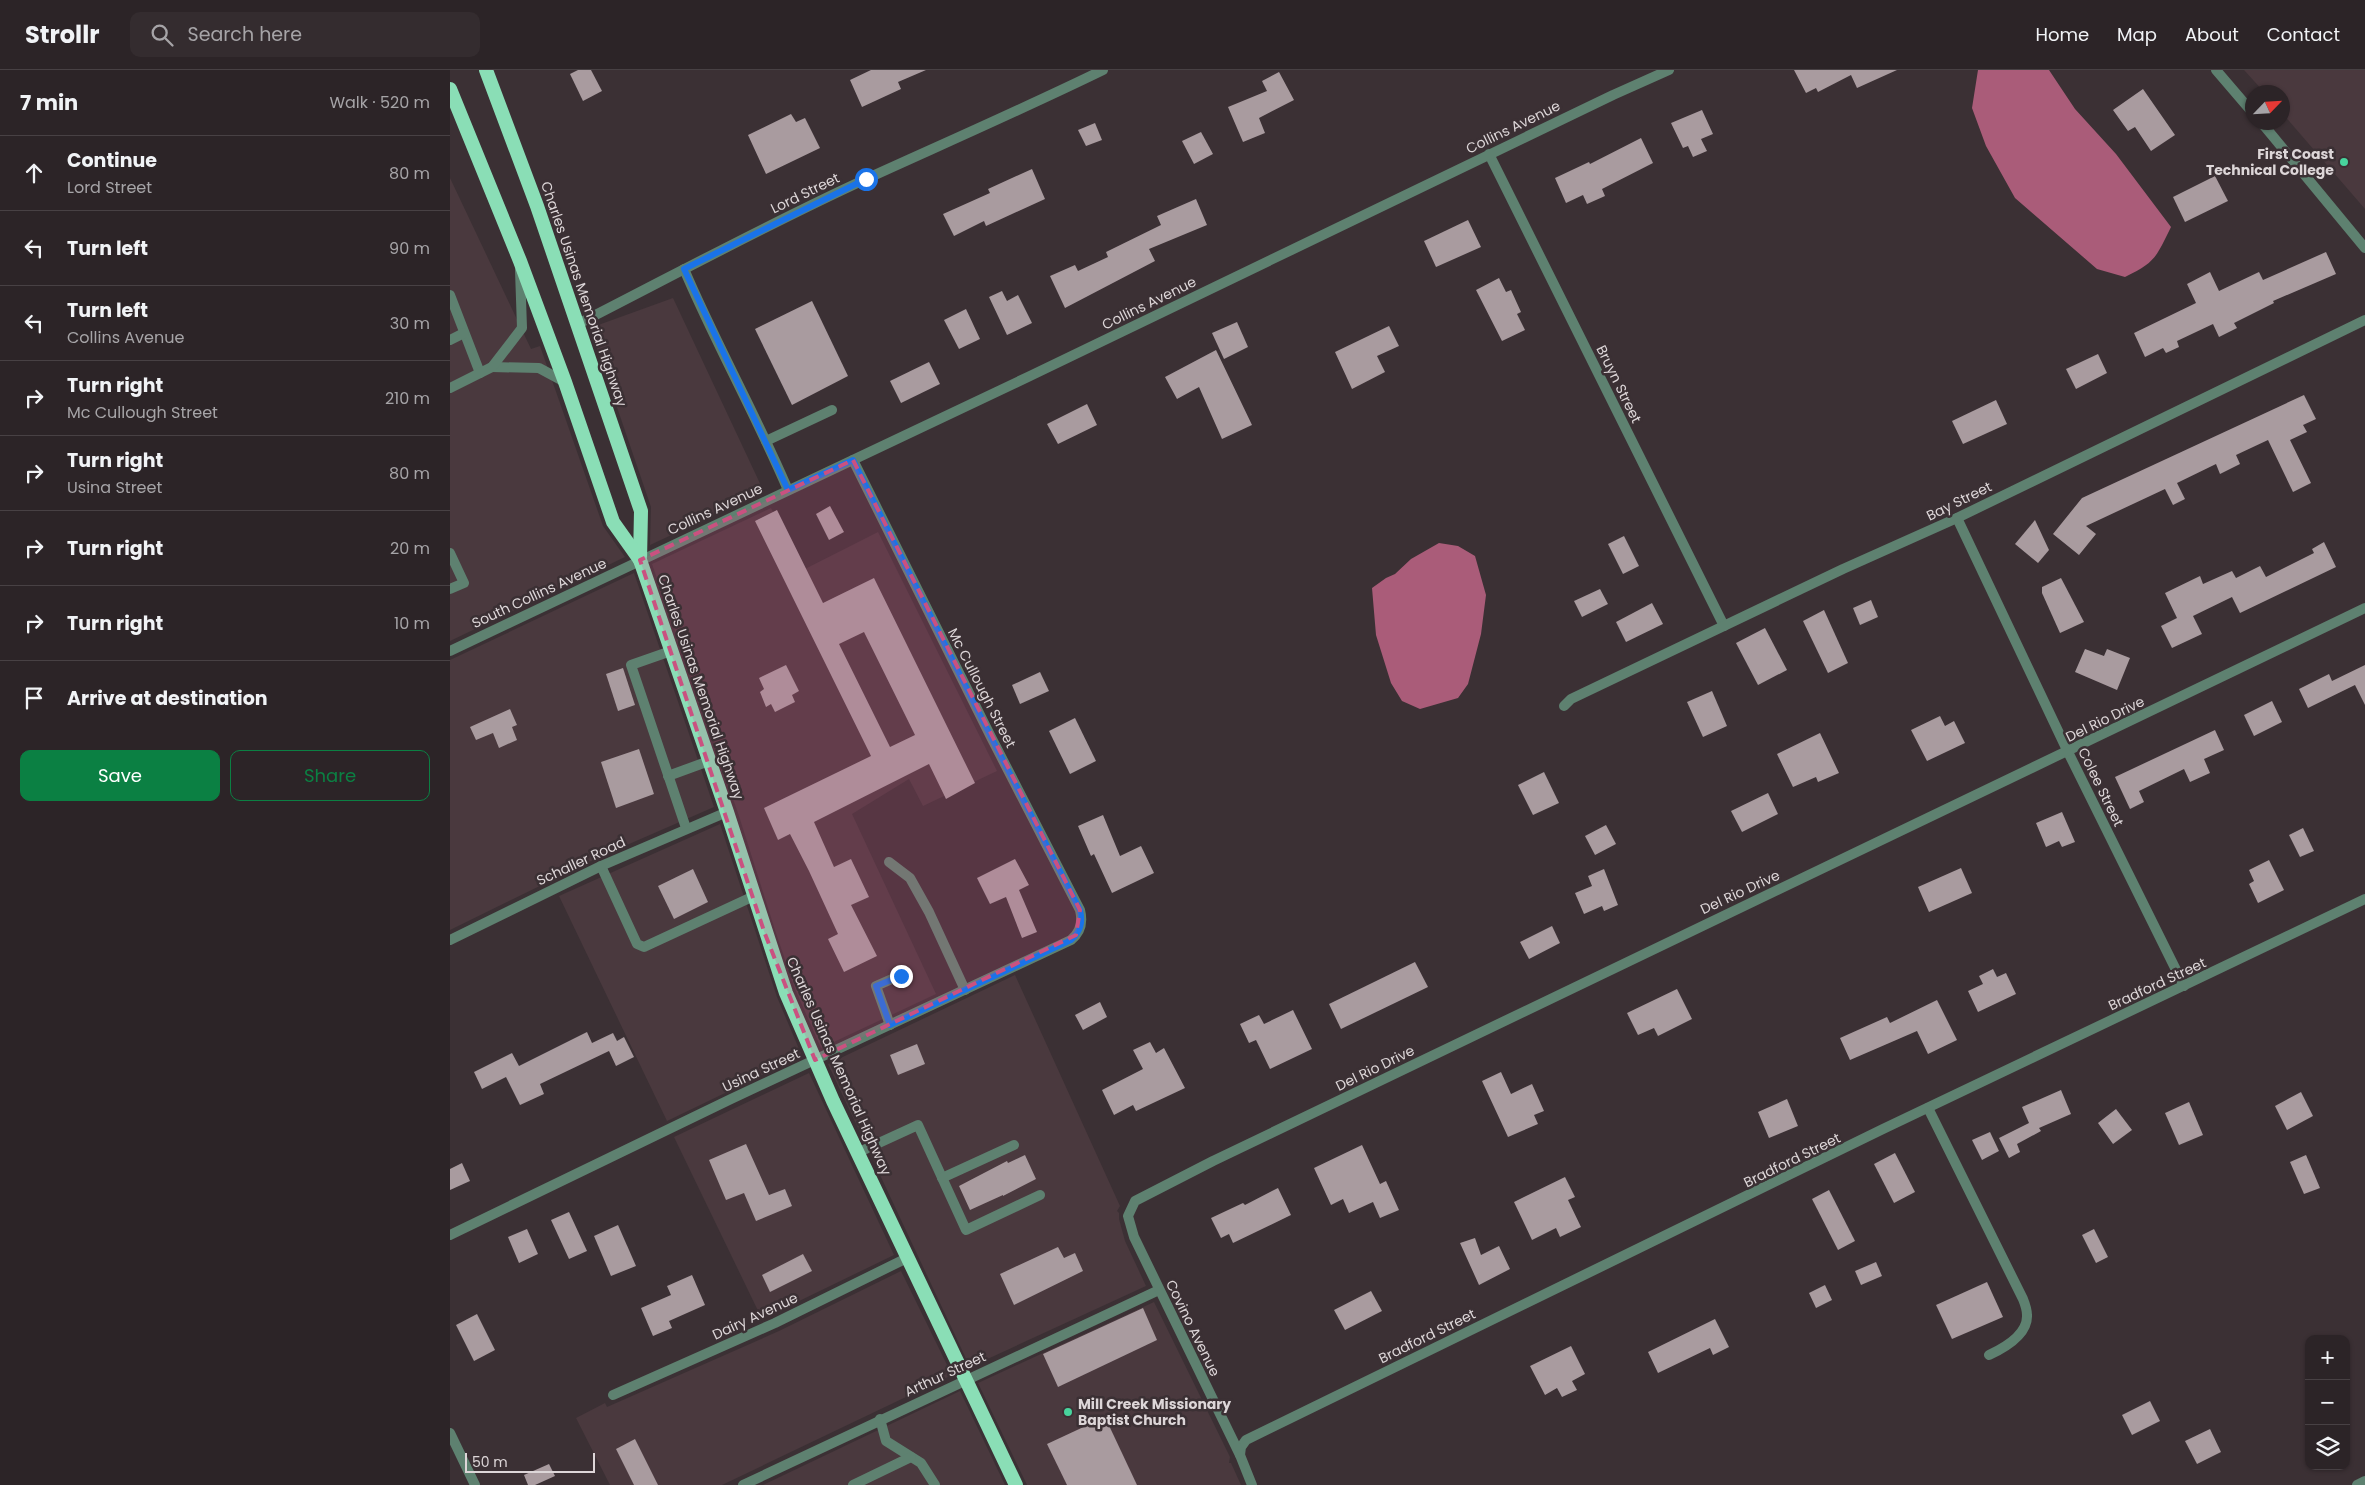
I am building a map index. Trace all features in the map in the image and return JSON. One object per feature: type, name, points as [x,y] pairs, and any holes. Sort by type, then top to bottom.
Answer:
[{"type":"highway","name":"Charles Usinas Memorial Highway","points":[[486,70],[578,324],[641,511],[640,560]]},
{"type":"highway","name":"Charles Usinas Memorial Highway","points":[[450,89],[520,261],[565,382],[613,522],[640,560],[727,812],[786,993],[858,1153],[1015,1485]]},
{"type":"street","name":"Lord Street","points":[[578,324],[866,179],[954,141],[1104,70]]},
{"type":"street","name":"Collins Avenue","points":[[640,560],[853,460],[1489,154],[1669,70]]},
{"type":"street","points":[[2216,70],[2245,104]]},
{"type":"street","points":[[2268,130],[2365,248]]},
{"type":"street","name":"Bruyn Street","points":[[1489,154],[1724,626]]},
{"type":"street","points":[[450,388],[492,367],[522,328],[520,261]]},
{"type":"street","points":[[684,269],[709,326],[788,490]]},
{"type":"street","points":[[450,295],[480,374]]},
{"type":"street","name":"Bay Street","points":[[1564,706],[1571,699],[1843,569],[1957,518],[2365,320]]},
{"type":"street","points":[[450,340],[464,333]]},
{"type":"street","points":[[492,367],[539,368],[565,382]]},
{"type":"street","points":[[766,442],[832,410]]},
{"type":"street","name":"Mc Cullough Street","points":[[853,460],[991,737],[1080,910],[1082,917],[1080,928]]},
{"type":"street","name":"Colee Street","points":[[1957,518],[2068,752],[2184,986]]},
{"type":"street","points":[[450,553],[464,582],[450,589]]},
{"type":"street","name":"South Collins Avenue","points":[[450,651],[640,560]]},
{"type":"street","name":"Del Rio Drive","points":[[1130,1208],[1135,1201],[1213,1161],[1599,974],[2068,752],[2365,608]]},
{"type":"street","points":[[672,651],[631,665],[686,828]]},
{"type":"street","points":[[668,776],[709,761]]},
{"type":"street","name":"Schaller Road","points":[[450,940],[600,866],[727,812]]},
{"type":"street","points":[[889,862],[910,878],[929,912],[965,990]]},
{"type":"street","points":[[600,866],[637,944],[644,947],[754,896]]},
{"type":"street","name":"Bradford Street","points":[[1240,1455],[1241,1447],[1246,1440],[1928,1108],[2365,899]]},
{"type":"street","name":"Usina Street","points":[[450,1235],[1071,940],[1080,928]]},
{"type":"street","points":[[890,1025],[876,986],[901,976]]},
{"type":"street","points":[[1928,1108],[2024,1300],[2028,1317],[2022,1330],[2015,1340],[1989,1355]]},
{"type":"street","points":[[858,1153],[918,1125],[966,1230],[1040,1195]]},
{"type":"street","points":[[942,1178],[1014,1144]]},
{"type":"street","name":"Covino Avenue","points":[[1130,1208],[1128,1216],[1134,1237],[1240,1455],[1252,1485]]},
{"type":"street","name":"Dairy Avenue","points":[[613,1395],[775,1323],[907,1258]]},
{"type":"street","name":"Arthur Street","points":[[743,1485],[965,1379],[1159,1290]]},
{"type":"street","points":[[880,1419],[886,1441],[921,1463],[935,1485]]},
{"type":"street","points":[[450,1433],[475,1485]]},
{"type":"street","points":[[853,1485],[911,1457]]},
{"type":"street","points":[[2356,1485],[2365,1481]]},
{"type":"highlighted area","points":[[853,460],[1080,910],[1076,935],[815,1060],[765,934],[640,560]]},
{"type":"shaded area","points":[[1978,70],[2049,70],[2075,109],[2116,154],[2171,227],[2154,258],[2125,277],[2097,269],[2015,198],[1986,146],[1972,108]]},
{"type":"shaded area","name":"First Coast Technical College","points":[[2244,70],[2365,70],[2365,209],[2290,122],[2290,85],[2258,85]]},
{"type":"shaded area","points":[[450,178],[531,349],[540,346],[603,526],[625,557],[450,641]]},
{"type":"shaded area","points":[[673,298],[764,492],[650,545],[651,507],[590,328]]},
{"type":"shaded area","points":[[771,508],[803,570],[878,532],[997,771],[923,806],[909,779],[852,814],[936,994],[821,1048],[795,989],[739,816],[652,564]]},
{"type":"shaded area","points":[[1439,543],[1458,546],[1475,556],[1486,595],[1481,634],[1468,684],[1458,698],[1420,709],[1402,701],[1391,683],[1376,635],[1372,588],[1395,574],[1411,559]]},
{"type":"shaded area","points":[[634,573],[714,807],[597,858],[450,930],[450,660]]},
{"type":"shaded area","points":[[720,824],[777,997],[802,1056],[667,1121],[559,896]]},
{"type":"shaded area","points":[[1015,975],[1120,1206],[1117,1211],[1125,1241],[1146,1286],[970,1367],[828,1064]]},
{"type":"shaded area","points":[[809,1073],[894,1255],[762,1319],[674,1137]]},
{"type":"shaded area","points":[[901,1271],[952,1375],[722,1485],[610,1485],[576,1418],[605,1403],[607,1407],[779,1331]]},
{"type":"shaded area","points":[[1154,1302],[1230,1457],[1229,1463],[1231,1463],[1241,1485],[1027,1485],[978,1383]]},
{"type":"shaded area","points":[[960,1391],[1005,1485],[763,1485]]},
{"type":"building","points":[[578,70],[591,70],[602,91],[583,101],[570,74]]},
{"type":"building","points":[[871,70],[926,70],[898,82],[901,89],[862,107],[850,80]]},
{"type":"building","points":[[1794,70],[1897,70],[1857,88],[1851,75],[1818,92],[1816,88],[1806,93]]},
{"type":"building","points":[[1279,72],[1294,100],[1259,118],[1265,133],[1243,142],[1228,107],[1267,91],[1262,81]]},
{"type":"building","points":[[2143,89],[2175,135],[2151,151],[2135,127],[2128,131],[2113,110]]},
{"type":"building","points":[[1702,110],[1713,134],[1701,139],[1707,151],[1693,157],[1688,146],[1683,148],[1671,123]]},
{"type":"building","points":[[791,114],[796,122],[805,118],[820,148],[766,174],[748,135]]},
{"type":"building","points":[[1095,123],[1102,140],[1086,146],[1078,130]]},
{"type":"building","points":[[1201,132],[1213,154],[1194,164],[1182,141]]},
{"type":"building","points":[[1641,138],[1653,163],[1602,189],[1605,196],[1587,204],[1583,195],[1566,203],[1555,178],[1589,162],[1590,164]]},
{"type":"building","points":[[1032,169],[1045,199],[986,226],[984,221],[954,236],[943,214],[990,193],[988,189]]},
{"type":"building","points":[[2215,176],[2228,201],[2185,222],[2173,197]]},
{"type":"building","points":[[1196,199],[1207,225],[1149,249],[1155,261],[1065,308],[1050,276],[1075,265],[1078,271],[1108,257],[1106,252],[1161,225],[1157,216]]},
{"type":"building","points":[[1468,220],[1481,247],[1436,267],[1424,241]]},
{"type":"building","points":[[2326,252],[2336,274],[2273,301],[2274,303],[2234,323],[2237,328],[2219,337],[2213,324],[2177,341],[2179,347],[2166,353],[2163,348],[2145,357],[2134,333],[2196,303],[2187,284],[2210,272],[2219,291],[2259,272],[2263,280]]},
{"type":"building","points":[[1499,278],[1506,292],[1511,290],[1521,312],[1517,314],[1525,330],[1502,341],[1476,290]]},
{"type":"building","points":[[1002,291],[1007,301],[1018,295],[1032,323],[1007,335],[989,297]]},
{"type":"building","points":[[812,301],[848,376],[792,405],[755,329]]},
{"type":"building","points":[[966,309],[980,339],[959,349],[944,320]]},
{"type":"building","points":[[1237,322],[1248,347],[1224,359],[1212,333]]},
{"type":"building","points":[[1389,326],[1399,346],[1377,356],[1385,372],[1352,389],[1335,352]]},
{"type":"building","points":[[1216,350],[1252,425],[1222,439],[1199,387],[1177,399],[1165,377]]},
{"type":"building","points":[[2098,354],[2107,373],[2076,389],[2066,369]]},
{"type":"building","points":[[929,362],[940,384],[901,403],[890,381]]},
{"type":"building","points":[[2304,395],[2316,419],[2303,425],[2307,432],[2290,440],[2311,483],[2293,492],[2268,440],[2236,455],[2240,464],[2220,474],[2216,464],[2177,483],[2185,499],[2173,505],[2165,489],[2086,526],[2096,534],[2079,555],[2053,534],[2082,498]]},
{"type":"building","points":[[1996,400],[2007,424],[1963,444],[1952,421]]},
{"type":"building","points":[[1087,404],[1097,425],[1058,444],[1047,424]]},
{"type":"building","points":[[830,506],[844,532],[829,540],[816,514]]},
{"type":"building","points":[[777,510],[823,603],[874,578],[975,783],[946,799],[929,764],[814,822],[834,867],[851,859],[869,897],[851,905],[877,956],[844,972],[828,939],[838,934],[809,871],[790,834],[778,840],[764,808],[871,756],[755,521]],"holes":[[[864,632],[915,735],[890,747],[839,644]]]},
{"type":"building","points":[[2035,520],[2049,550],[2038,563],[2015,544]]},
{"type":"building","points":[[1624,536],[1639,566],[1623,574],[1608,544]]},
{"type":"building","points":[[2324,542],[2336,567],[2240,613],[2232,597],[2193,616],[2202,634],[2172,648],[2161,626],[2177,618],[2165,593],[2200,576],[2203,584],[2232,571],[2236,578],[2260,566],[2266,577],[2314,553],[2312,549]]},
{"type":"building","points":[[2061,578],[2084,622],[2060,633],[2042,593],[2042,587]]},
{"type":"building","points":[[1600,589],[1608,604],[1582,617],[1574,601]]},
{"type":"building","points":[[1871,600],[1878,617],[1860,625],[1853,608]]},
{"type":"building","points":[[1652,603],[1663,624],[1626,642],[1616,622]]},
{"type":"building","points":[[1824,610],[1848,663],[1828,673],[1803,621]]},
{"type":"building","points":[[1765,628],[1787,670],[1758,685],[1736,643]]},
{"type":"building","points":[[2085,649],[2104,656],[2107,649],[2130,658],[2117,690],[2075,672]]},
{"type":"building","points":[[786,665],[799,691],[792,695],[795,702],[775,712],[771,704],[766,707],[760,692],[764,689],[759,678]]},
{"type":"building","points":[[2365,665],[2365,705],[2355,685],[2308,708],[2299,689],[2329,674],[2332,681]]},
{"type":"building","points":[[623,668],[635,705],[618,711],[606,674]]},
{"type":"building","points":[[1040,672],[1049,691],[1020,704],[1012,685]]},
{"type":"building","points":[[1712,691],[1727,726],[1703,737],[1687,702]]},
{"type":"building","points":[[2272,701],[2282,722],[2254,736],[2244,715]]},
{"type":"building","points":[[510,709],[517,725],[512,727],[517,740],[499,748],[493,733],[476,740],[470,727]]},
{"type":"building","points":[[1940,716],[1945,726],[1954,721],[1965,743],[1927,761],[1911,730]]},
{"type":"building","points":[[1075,718],[1096,761],[1070,774],[1049,731]]},
{"type":"building","points":[[2215,730],[2224,750],[2204,759],[2210,773],[2190,782],[2184,769],[2139,791],[2144,802],[2130,809],[2115,777]]},
{"type":"building","points":[[1820,733],[1839,773],[1818,782],[1816,777],[1793,787],[1777,754]]},
{"type":"building","points":[[639,749],[654,794],[616,808],[601,762]]},
{"type":"building","points":[[1544,772],[1559,803],[1533,815],[1518,785]]},
{"type":"building","points":[[1768,793],[1778,814],[1742,832],[1731,811]]},
{"type":"building","points":[[2062,812],[2075,842],[2062,847],[2059,841],[2046,847],[2036,823]]},
{"type":"building","points":[[1103,815],[1120,856],[1141,846],[1154,873],[1112,893],[1094,854],[1091,856],[1078,826]]},
{"type":"building","points":[[1606,825],[1616,844],[1595,855],[1585,836]]},
{"type":"building","points":[[2303,828],[2314,851],[2300,857],[2289,835]]},
{"type":"building","points":[[1015,859],[1029,885],[1019,890],[1037,932],[1022,938],[1006,897],[990,904],[977,878]]},
{"type":"building","points":[[2269,860],[2284,890],[2258,903],[2249,884],[2254,881],[2249,870]]},
{"type":"building","points":[[1961,868],[1972,893],[1929,912],[1918,887]]},
{"type":"building","points":[[693,869],[708,902],[674,919],[658,886]]},
{"type":"building","points":[[1604,869],[1618,905],[1604,911],[1602,906],[1584,914],[1575,893],[1592,886],[1588,876]]},
{"type":"building","points":[[1552,926],[1560,943],[1529,959],[1520,942]]},
{"type":"building","points":[[1415,962],[1428,987],[1341,1029],[1329,1004]]},
{"type":"building","points":[[1993,969],[1997,977],[2006,973],[2016,994],[1978,1012],[1968,991],[1983,984],[1979,976]]},
{"type":"building","points":[[1677,989],[1692,1019],[1658,1036],[1654,1028],[1638,1035],[1627,1013]]},
{"type":"building","points":[[1937,1000],[1957,1040],[1928,1054],[1917,1031],[1850,1060],[1840,1038],[1887,1017],[1890,1023]]},
{"type":"building","points":[[1100,1002],[1107,1017],[1083,1030],[1075,1015]]},
{"type":"building","points":[[1293,1010],[1312,1049],[1270,1069],[1256,1040],[1249,1043],[1240,1024],[1259,1015],[1264,1024]]},
{"type":"building","points":[[587,1032],[592,1043],[613,1033],[617,1041],[624,1037],[634,1057],[616,1066],[609,1051],[540,1084],[544,1094],[520,1105],[506,1077],[482,1089],[474,1072],[512,1053],[519,1066]]},
{"type":"building","points":[[1150,1042],[1156,1053],[1164,1048],[1185,1088],[1136,1111],[1133,1105],[1114,1115],[1102,1090],[1143,1069],[1133,1050]]},
{"type":"building","points":[[917,1044],[925,1064],[898,1075],[890,1055]]},
{"type":"building","points":[[1501,1072],[1511,1094],[1532,1084],[1544,1111],[1534,1115],[1538,1124],[1508,1137],[1482,1081]]},
{"type":"building","points":[[2061,1090],[2071,1114],[2039,1128],[2041,1131],[2017,1144],[2020,1152],[2009,1158],[1999,1138],[2029,1123],[2022,1107]]},
{"type":"building","points":[[2301,1092],[2313,1116],[2287,1130],[2275,1106]]},
{"type":"building","points":[[1787,1099],[1798,1126],[1769,1138],[1758,1112]]},
{"type":"building","points":[[2189,1102],[2203,1135],[2179,1145],[2165,1113]]},
{"type":"building","points":[[2116,1109],[2132,1130],[2113,1144],[2098,1123]]},
{"type":"building","points":[[1990,1132],[1999,1151],[1982,1160],[1972,1140]]},
{"type":"building","points":[[746,1144],[769,1195],[785,1189],[792,1206],[756,1221],[744,1193],[726,1200],[709,1160]]},
{"type":"building","points":[[1362,1145],[1380,1184],[1386,1181],[1399,1210],[1380,1218],[1373,1202],[1349,1213],[1343,1199],[1331,1205],[1314,1168]]},
{"type":"building","points":[[1895,1153],[1915,1192],[1894,1203],[1874,1164]]},
{"type":"building","points":[[1025,1155],[1036,1179],[970,1210],[959,1186],[1007,1161],[1008,1163]]},
{"type":"building","points":[[2306,1155],[2320,1188],[2304,1194],[2290,1162]]},
{"type":"building","points":[[462,1163],[470,1181],[450,1190],[450,1169]]},
{"type":"building","points":[[1565,1177],[1575,1197],[1568,1200],[1581,1227],[1560,1237],[1556,1228],[1532,1240],[1514,1202]]},
{"type":"building","points":[[1278,1188],[1291,1215],[1233,1243],[1229,1234],[1221,1238],[1211,1218],[1243,1203],[1245,1205]]},
{"type":"building","points":[[1829,1190],[1855,1241],[1838,1250],[1812,1199]]},
{"type":"building","points":[[569,1212],[587,1251],[569,1259],[551,1220]]},
{"type":"building","points":[[618,1225],[636,1266],[611,1276],[594,1236]]},
{"type":"building","points":[[527,1229],[538,1254],[519,1263],[508,1237]]},
{"type":"building","points":[[2094,1229],[2108,1257],[2096,1263],[2082,1235]]},
{"type":"building","points":[[1475,1238],[1481,1255],[1499,1246],[1510,1269],[1479,1285],[1460,1243]]},
{"type":"building","points":[[1058,1247],[1064,1258],[1075,1253],[1083,1271],[1014,1305],[1000,1274]]},
{"type":"building","points":[[803,1254],[812,1271],[770,1292],[762,1275]]},
{"type":"building","points":[[1876,1262],[1882,1276],[1861,1285],[1855,1271]]},
{"type":"building","points":[[692,1275],[705,1305],[669,1321],[672,1328],[653,1336],[641,1308],[671,1295],[667,1286]]},
{"type":"building","points":[[1987,1282],[2003,1317],[1952,1339],[1936,1305]]},
{"type":"building","points":[[1825,1285],[1832,1300],[1816,1308],[1809,1293]]},
{"type":"building","points":[[1371,1291],[1382,1311],[1345,1330],[1334,1310]]},
{"type":"building","points":[[1143,1308],[1157,1340],[1058,1387],[1043,1354]]},
{"type":"building","points":[[477,1314],[495,1350],[474,1361],[456,1325]]},
{"type":"building","points":[[1715,1319],[1729,1347],[1713,1355],[1710,1348],[1658,1373],[1648,1352]]},
{"type":"building","points":[[1571,1346],[1585,1374],[1572,1381],[1577,1390],[1562,1397],[1557,1388],[1545,1395],[1530,1366]]},
{"type":"building","points":[[2150,1401],[2160,1421],[2132,1435],[2122,1415]]},
{"type":"building","points":[[1105,1417],[1137,1485],[1067,1485],[1047,1444]]},
{"type":"building","points":[[2210,1429],[2221,1452],[2197,1464],[2185,1441]]},
{"type":"building","points":[[635,1439],[658,1485],[634,1485],[616,1449]]},
{"type":"building","points":[[549,1464],[555,1476],[535,1485],[528,1485],[524,1475]]},
{"type":"place","name":"First Coast Technical College","points":[[2344,162]]},
{"type":"place","name":"Mill Creek Missionary Baptist Church","points":[[1068,1412]]},
{"type":"route","points":[[866,179],[684,269],[709,326],[788,490],[853,460],[991,737],[1080,910],[1082,917],[1080,928],[1071,940],[890,1025],[876,986],[901,976]]}]
